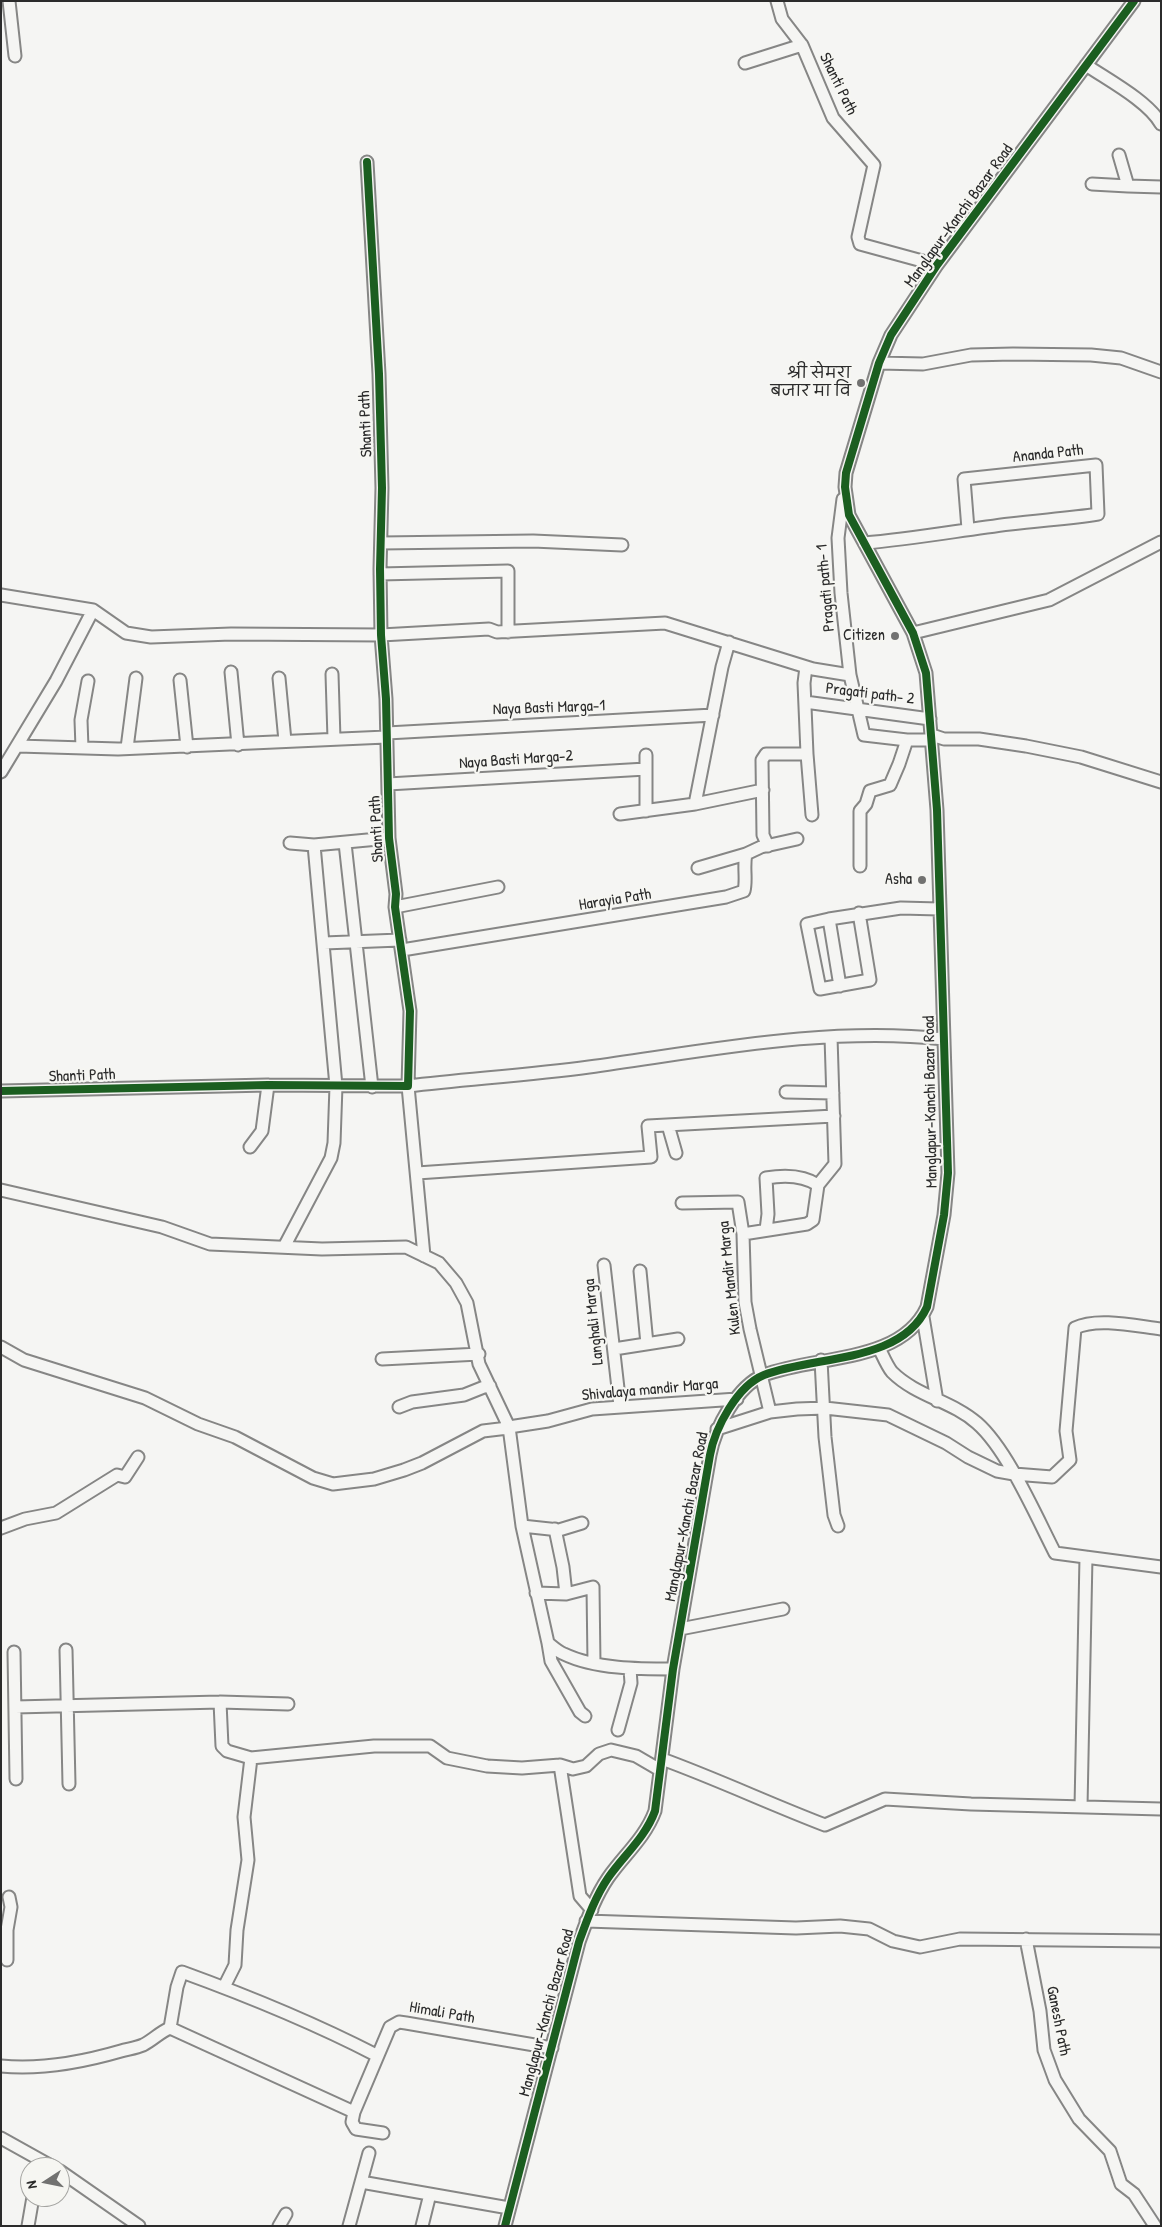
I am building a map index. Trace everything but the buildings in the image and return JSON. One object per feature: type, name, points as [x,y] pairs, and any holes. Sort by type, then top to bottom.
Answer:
[{"type":"street","points":[[9,1],[15,56]]},
{"type":"street","name":"Shanti Path","points":[[777,1],[782,19],[802,45],[834,118],[874,165],[858,237],[860,244],[937,265]]},
{"type":"street","name":"Manglapur-Kanchi Bazar Road","points":[[505,2226],[586,1921],[608,1879],[649,1826],[655,1811],[673,1669],[710,1455],[717,1429],[737,1399],[762,1376],[821,1360],[880,1348],[902,1337],[923,1317],[931,1292],[946,1199],[948,1173],[937,810],[926,673],[913,633],[849,515],[845,487],[849,460],[879,363],[891,335],[937,265],[1134,1]]},
{"type":"street","points":[[745,63],[802,45]]},
{"type":"street","points":[[1086,65],[1143,104],[1156,116],[1161,124]]},
{"type":"street","points":[[1119,155],[1128,186]]},
{"type":"street","name":"Shanti Path","points":[[1,1091],[268,1085],[408,1086],[410,1010],[395,907],[396,894],[389,838],[381,635],[382,488],[379,374],[367,162]]},
{"type":"street","points":[[1092,184],[1161,187]]},
{"type":"street","points":[[879,363],[923,364],[971,356],[1012,354],[1091,354],[1121,358],[1161,372]]},
{"type":"street","name":"Ananda Path","points":[[864,543],[909,539],[1036,521],[1064,520],[1098,514],[1096,464],[964,479],[968,530]]},
{"type":"street","name":"Pragati path- 1","points":[[845,487],[838,538],[850,675],[864,735],[906,740],[932,737],[979,739],[1026,746],[1081,757],[1161,782]]},
{"type":"street","points":[[381,543],[533,541],[622,545]]},
{"type":"street","points":[[913,633],[1049,600],[1161,542]]},
{"type":"street","points":[[380,574],[508,571],[508,632]]},
{"type":"street","points":[[1,595],[93,610],[126,633],[151,637],[232,634],[381,635],[489,629],[497,632],[508,632],[665,623],[806,667],[824,672],[850,675]]},
{"type":"street","points":[[1,772],[56,681],[93,610]]},
{"type":"street","points":[[695,804],[729,642]]},
{"type":"street","points":[[806,667],[804,683],[812,814]]},
{"type":"street","points":[[231,672],[238,744]]},
{"type":"street","points":[[332,674],[334,739]]},
{"type":"street","points":[[127,748],[136,678]]},
{"type":"street","points":[[279,678],[285,741]]},
{"type":"street","points":[[180,680],[187,747]]},
{"type":"street","points":[[82,748],[81,720],[88,681]]},
{"type":"street","name":"Pragati path- 2","points":[[805,702],[930,719]]},
{"type":"street","name":"Naya Basti Marga-1","points":[[18,746],[82,748],[187,747],[713,715]]},
{"type":"street","points":[[860,866],[860,810],[866,804],[870,791],[890,785],[906,740]]},
{"type":"street","points":[[768,846],[764,835],[762,760],[766,754],[807,754]]},
{"type":"street","points":[[646,755],[646,811]]},
{"type":"street","name":"Naya Basti Marga-2","points":[[388,784],[646,769]]},
{"type":"street","points":[[620,814],[695,804],[763,790]]},
{"type":"street","points":[[290,843],[314,845],[389,838]]},
{"type":"street","points":[[698,868],[797,839]]},
{"type":"street","points":[[345,843],[372,1087]]},
{"type":"street","points":[[284,1246],[331,1158],[334,1143],[336,1086],[314,845]]},
{"type":"street","name":"Harayia Path","points":[[401,945],[726,897],[744,891],[746,883],[744,862],[746,854]]},
{"type":"street","points":[[395,907],[498,887]]},
{"type":"street","points":[[859,913],[870,980],[820,989],[807,924],[859,913],[901,908],[939,909]]},
{"type":"street","points":[[829,919],[840,986]]},
{"type":"street","points":[[324,943],[356,942],[401,945]]},
{"type":"street","points":[[424,1256],[408,1086],[587,1067],[735,1045],[831,1037],[889,1035],[944,1038]]},
{"type":"street","points":[[743,1234],[807,1224],[814,1220],[818,1185],[835,1164],[831,1037]]},
{"type":"street","points":[[250,1147],[262,1131],[268,1085]]},
{"type":"street","points":[[786,1092],[833,1093]]},
{"type":"street","points":[[417,1173],[528,1167],[651,1157],[648,1126],[834,1116]]},
{"type":"street","points":[[668,1125],[676,1153]]},
{"type":"street","points":[[766,1230],[768,1214],[766,1178],[783,1175],[811,1180],[818,1185]]},
{"type":"street","points":[[1,1190],[162,1227],[210,1244],[322,1249],[406,1247],[438,1263],[456,1283],[467,1303],[479,1354],[479,1364],[508,1427],[522,1526],[551,1661],[580,1712],[585,1716]]},
{"type":"street","name":"Kulen Mandir Marga","points":[[682,1203],[738,1202],[743,1234],[746,1302],[750,1329],[770,1412]]},
{"type":"street","name":"Langhali Marga","points":[[604,1265],[620,1406]]},
{"type":"street","points":[[640,1270],[647,1344]]},
{"type":"street","points":[[923,1317],[937,1401]]},
{"type":"street","points":[[717,1429],[770,1412],[797,1408],[825,1408],[888,1415],[946,1442],[968,1457],[997,1471],[1052,1476],[1070,1460],[1066,1431],[1075,1328],[1085,1323],[1093,1323],[1161,1329]]},
{"type":"street","points":[[614,1349],[678,1339]]},
{"type":"street","name":"Shivalaya mandir Marga","points":[[1,1347],[24,1360],[146,1398],[198,1424],[235,1437],[313,1478],[332,1484],[374,1479],[404,1470],[422,1463],[483,1431],[548,1421],[592,1409],[620,1406],[632,1408],[737,1399]]},
{"type":"street","points":[[880,1348],[891,1370],[902,1379],[937,1401],[963,1412],[978,1424],[1014,1474],[1056,1553],[1161,1567]]},
{"type":"street","points":[[382,1359],[479,1354]]},
{"type":"street","points":[[821,1360],[825,1408],[825,1437],[834,1515],[838,1526]]},
{"type":"street","points":[[398,1407],[412,1402],[464,1395],[490,1386]]},
{"type":"street","points":[[1,1528],[25,1519],[56,1512],[116,1476],[125,1477],[138,1457]]},
{"type":"street","points":[[522,1526],[554,1529],[582,1523]]},
{"type":"street","points":[[554,1529],[564,1567],[566,1594]]},
{"type":"street","points":[[1081,1807],[1086,1557]]},
{"type":"street","points":[[536,1593],[566,1594],[593,1587],[594,1663]]},
{"type":"street","points":[[680,1629],[783,1609]]},
{"type":"street","points":[[548,1643],[564,1654],[594,1663],[630,1669],[673,1669]]},
{"type":"street","points":[[66,1650],[69,1707],[69,1784]]},
{"type":"street","points":[[14,1652],[16,1779]]},
{"type":"street","points":[[618,1730],[631,1684],[630,1669]]},
{"type":"street","points":[[220,1702],[222,1746],[227,1752],[250,1758],[374,1746],[430,1746],[447,1758],[487,1766],[522,1768],[560,1765],[573,1769],[586,1766],[599,1754],[611,1750],[705,1775],[751,1796],[825,1825],[885,1799],[1161,1809]]},
{"type":"street","points":[[15,1707],[220,1702],[288,1704]]},
{"type":"street","points":[[224,1987],[235,1965],[237,1930],[248,1860],[244,1817],[250,1758]]},
{"type":"street","points":[[560,1765],[580,1896],[592,1910]]},
{"type":"street","points":[[6,1960],[7,1930],[11,1908],[10,1897]]},
{"type":"street","points":[[586,1921],[796,1928],[840,1926],[870,1929],[892,1941],[920,1947],[960,1939],[1161,1941]]},
{"type":"street","name":"Ganesh Path","points":[[1026,1940],[1040,2011],[1044,2050],[1055,2080],[1079,2119],[1110,2151],[1122,2184],[1134,2194],[1155,2226]]},
{"type":"street","points":[[170,2028],[177,1987],[182,1972],[224,1987],[342,2038],[376,2055]]},
{"type":"street","name":"Himali Path","points":[[354,2112],[376,2055],[390,2026],[398,2022],[552,2048]]},
{"type":"street","points":[[1,2066],[23,2068],[100,2057],[144,2044],[162,2031],[170,2028],[311,2090],[354,2112],[352,2122],[356,2129],[383,2133]]},
{"type":"street","points":[[1,2138],[30,2157]]},
{"type":"street","points":[[349,2226],[369,2153]]},
{"type":"street","points":[[70,2180],[125,2222],[139,2226]]},
{"type":"street","points":[[362,2182],[509,2208]]},
{"type":"street","points":[[422,2226],[430,2194]]},
{"type":"street","points":[[28,2226],[31,2207]]},
{"type":"street","points":[[279,2226],[286,2214]]},
{"type":"cycle path","points":[[505,2226],[579,1942],[603,1885],[646,1830],[655,1811],[673,1669],[710,1455],[722,1421],[736,1398],[754,1380],[785,1369],[855,1355],[877,1348],[898,1339],[915,1325],[927,1307],[944,1215],[948,1173],[937,810],[926,673],[913,633],[849,515],[845,487],[846,473],[879,363],[891,335],[937,265],[1134,1]]},
{"type":"cycle path","points":[[1,1091],[268,1085],[408,1086],[410,1011],[395,907],[396,894],[389,838],[386,699],[381,635],[382,488],[379,374],[367,162]]},
{"type":"place","name":"श्री सेमरा बजार मा वि","points":[[861,383]]},
{"type":"place","name":"Citizen","points":[[895,636]]},
{"type":"place","name":"Asha","points":[[922,880]]}]
